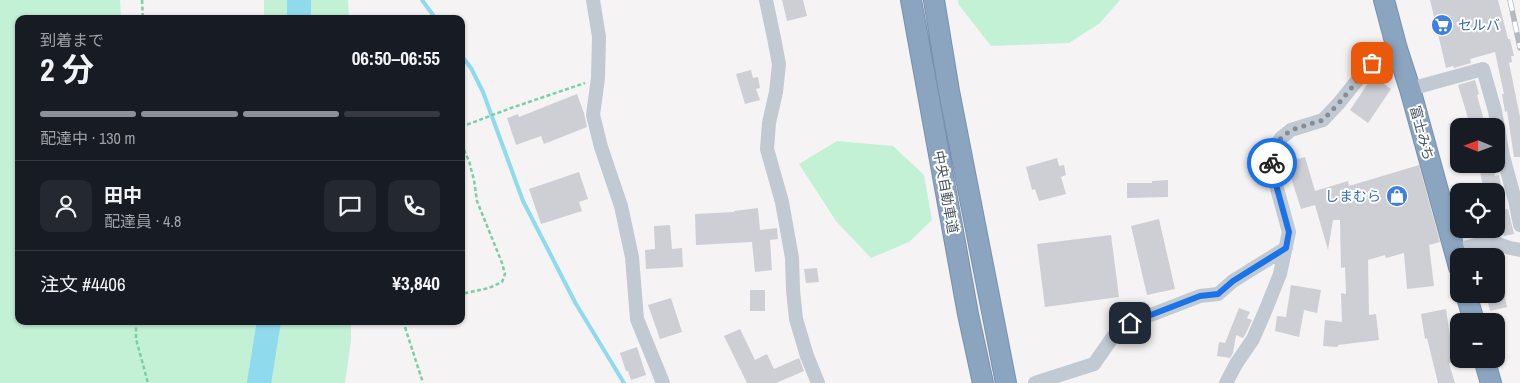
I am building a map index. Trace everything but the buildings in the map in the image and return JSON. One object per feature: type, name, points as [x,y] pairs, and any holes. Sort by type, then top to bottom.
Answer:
[{"type":"highway","name":"中央自動車道","points":[[911,0],[966,304],[983,383]]},
{"type":"highway","name":"中央自動車道","points":[[934,0],[951,101],[1006,383]]},
{"type":"highway","name":"富士みち","points":[[1384,0],[1453,248]]},
{"type":"highway","points":[[1486,368],[1490,383]]},
{"type":"street","points":[[593,0],[599,37],[598,78],[593,115],[621,206],[632,257],[637,319],[663,383]]},
{"type":"street","points":[[766,0],[779,64],[776,92],[769,123],[767,149],[782,202],[792,258],[796,319],[807,356],[818,383]]},
{"type":"street","points":[[1226,383],[1253,339],[1280,274],[1286,248],[1289,232],[1272,170],[1272,151],[1281,138],[1291,130],[1323,120],[1372,63],[1385,53],[1397,50]]},
{"type":"street","points":[[1410,89],[1483,69],[1496,111],[1503,156],[1520,225]]},
{"type":"street","points":[[1477,248],[1490,241],[1520,250]]},
{"type":"street","points":[[1034,383],[1094,364],[1117,331],[1130,323],[1200,296],[1218,294],[1233,281],[1286,248]]},
{"type":"path","points":[[142,0],[143,15]]},
{"type":"path","points":[[465,125],[598,78]]},
{"type":"path","points":[[465,153],[474,180],[477,201],[502,263],[504,274],[502,282],[488,288],[465,293]]},
{"type":"path","points":[[136,325],[136,339],[148,383]]},
{"type":"path","points":[[404,325],[423,383]]},
{"type":"green space","points":[[0,0],[120,0],[121,15],[15,15],[15,325],[351,325],[351,341],[345,383],[0,383]]},
{"type":"green space","points":[[264,0],[348,0],[349,15],[264,15]]},
{"type":"green space","points":[[958,0],[1120,0],[1100,23],[1069,43],[991,46],[959,5]]},
{"type":"green space","points":[[837,141],[893,146],[924,175],[932,220],[909,242],[871,258],[836,221],[799,164]]},
{"type":"waterway","points":[[299,0],[299,15]]},
{"type":"waterway","points":[[422,0],[433,15]]},
{"type":"waterway","points":[[465,60],[483,92],[523,201],[576,304],[624,383]]},
{"type":"waterway","points":[[259,383],[268,325]]},
{"type":"railway","points":[[1510,0],[1520,48]]},
{"type":"way so far","points":[[1272,163],[1272,151],[1281,138],[1291,130],[1323,120],[1372,63]]},
{"type":"place","name":"セルバ","points":[[1442,25]]},
{"type":"place","name":"しまむら","points":[[1397,196]]},
{"type":"route","points":[[1130,323],[1200,296],[1218,294],[1233,281],[1286,248],[1289,232],[1272,170],[1272,163]]}]
